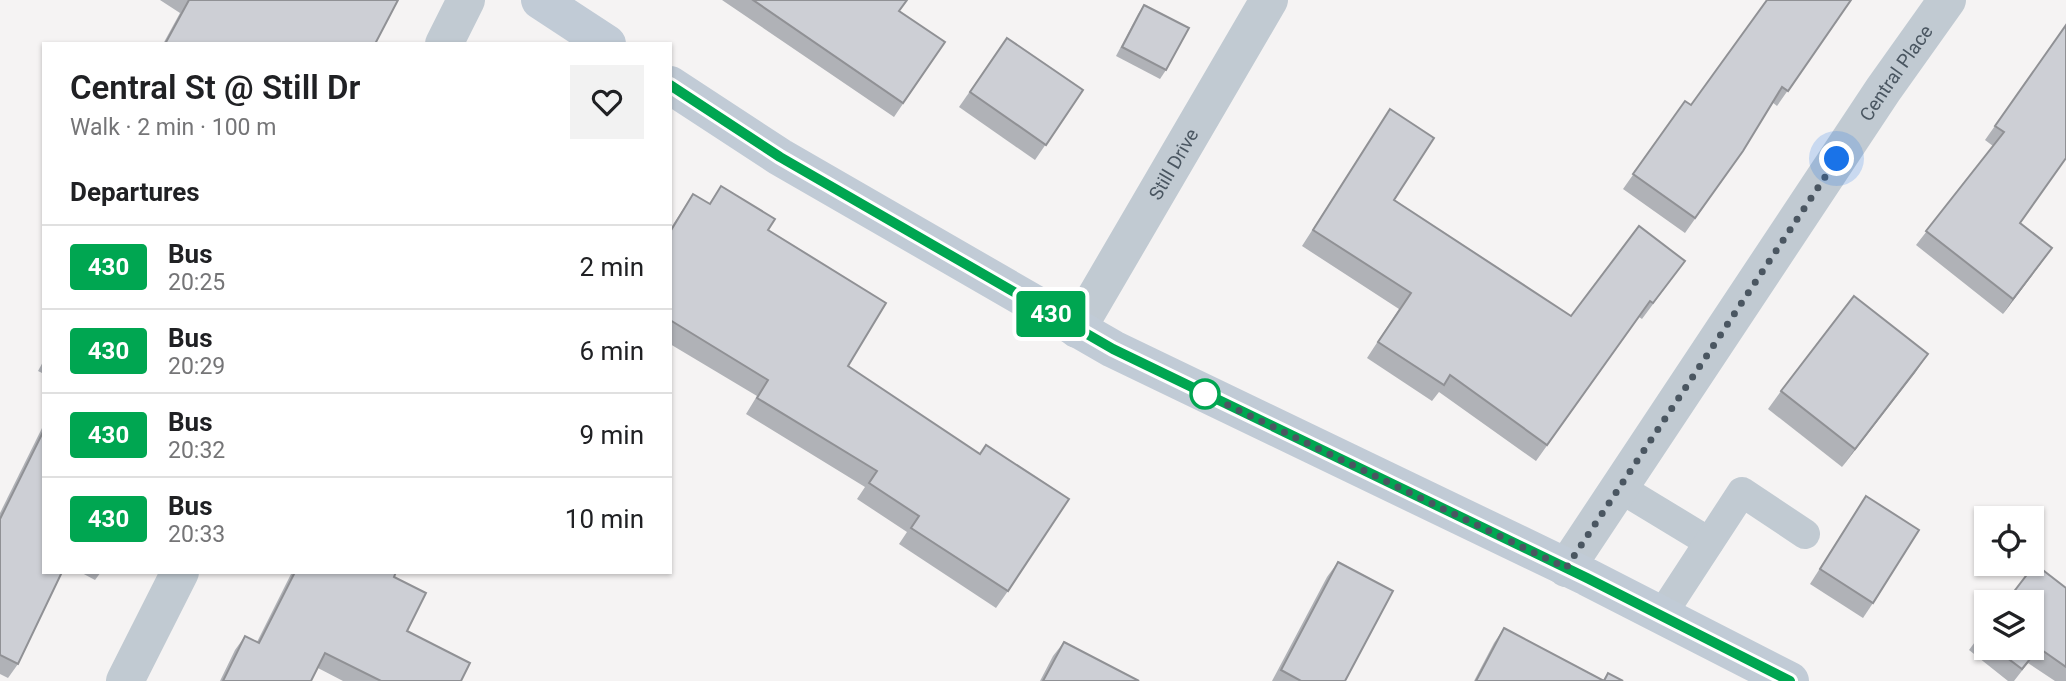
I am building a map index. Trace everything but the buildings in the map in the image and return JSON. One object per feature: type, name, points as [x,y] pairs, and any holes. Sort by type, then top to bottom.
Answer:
[{"type":"main road","points":[[540,0],[604,42]]},
{"type":"main road","points":[[672,86],[780,157],[1113,349],[1566,568],[1790,681]]},
{"type":"street","points":[[445,42],[466,0]]},
{"type":"street","name":"Still Drive","points":[[1077,329],[1269,0]]},
{"type":"street","name":"Central Place","points":[[1566,568],[1883,90],[1947,0]]},
{"type":"street","points":[[125,681],[179,574]]},
{"type":"lane","points":[[1619,488],[1709,542]]},
{"type":"lane","points":[[1661,616],[1742,492],[1805,534]]},
{"type":"bus line","name":"430","points":[[672,86],[780,157],[1113,349],[1587,578],[1790,681]]},
{"type":"route","points":[[1205,394],[1566,568],[1837,159]]}]
